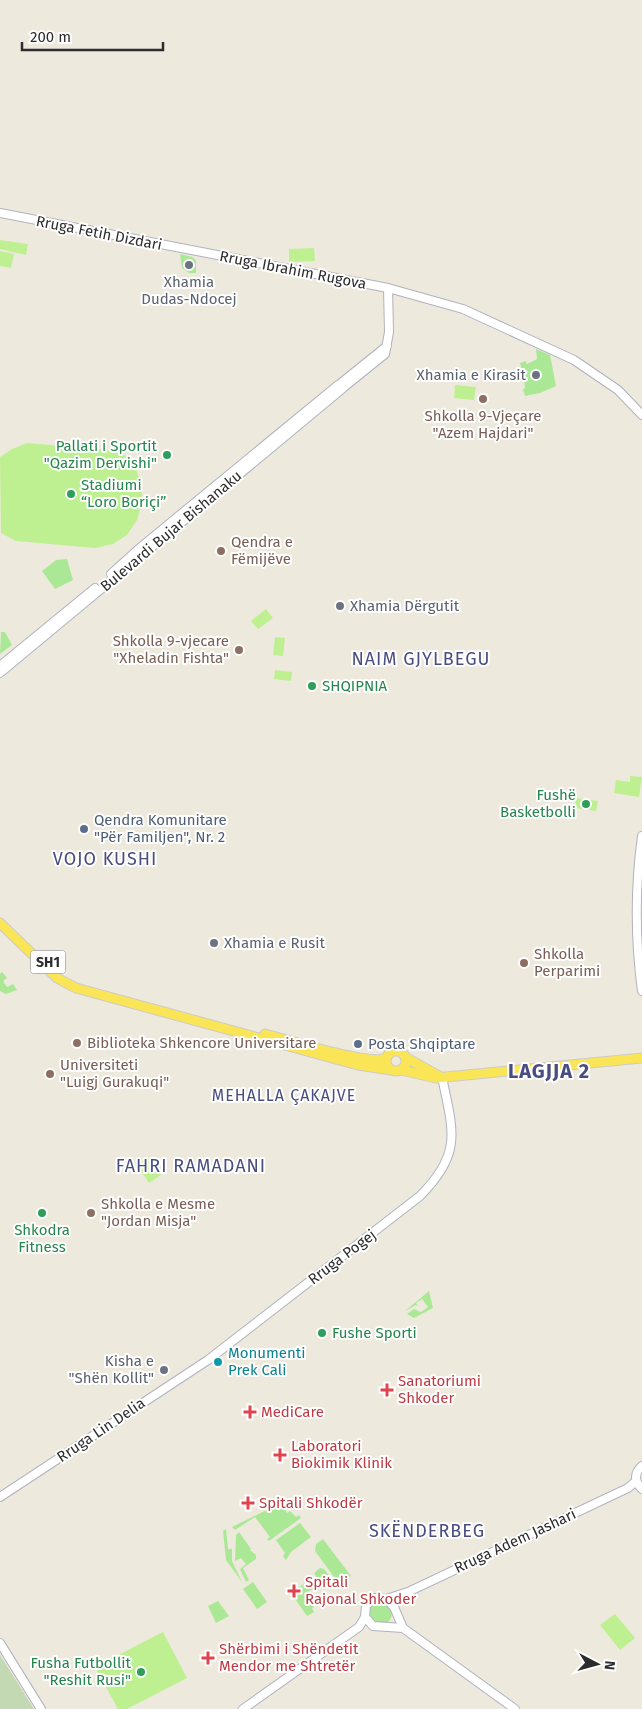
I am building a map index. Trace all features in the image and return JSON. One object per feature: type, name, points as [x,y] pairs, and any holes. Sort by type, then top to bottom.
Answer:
[{"type":"main road","name":"Rruga Fetih Dizdari","points":[[0,213],[198,252]]},
{"type":"main road","name":"Rruga Ibrahim Rugova","points":[[198,252],[388,288],[463,309],[574,360],[607,382],[628,399],[642,415]]},
{"type":"main road","name":"Bulevardi Bujar Bishanaku","points":[[0,666],[386,350],[389,332],[388,288]]},
{"type":"main road","name":"Bulevardi Bujar Bishanaku","points":[[0,674],[341,386]]},
{"type":"main road","points":[[642,836],[636,917],[637,955],[642,991]]},
{"type":"main road","name":"SH1","points":[[0,916],[62,975],[106,992],[360,1059],[380,1061],[387,1057]]},
{"type":"main road","name":"SH1","points":[[0,923],[67,984],[358,1066],[396,1070],[432,1078],[641,1056]]},
{"type":"main road","points":[[404,1057],[405,1064],[396,1070],[387,1065],[387,1057],[392,1052],[398,1052],[442,1077]]},
{"type":"main road","name":"Rruga Pogej","points":[[202,1364],[420,1196],[439,1175],[449,1156],[452,1129],[442,1077]]},
{"type":"main road","name":"Rruga Lin Delia","points":[[0,1497],[202,1364]]},
{"type":"main road","points":[[639,1485],[637,1471],[642,1466]]},
{"type":"main road","name":"Rruga Adem Jashari","points":[[386,1599],[403,1595],[628,1488],[639,1485]]},
{"type":"main road","points":[[385,1627],[394,1618],[394,1610],[403,1595]]},
{"type":"main road","points":[[373,1626],[365,1617],[364,1611],[370,1600],[375,1598],[386,1599],[403,1628],[515,1709]]},
{"type":"main road","points":[[243,1709],[359,1627],[365,1617]]},
{"type":"main road","points":[[359,1627],[403,1628]]},
{"type":"main road","points":[[0,1643],[41,1709]]},
{"type":"green space","points":[[0,240],[28,244],[26,255],[0,249]]},
{"type":"green space","points":[[314,248],[315,261],[289,262],[289,249]]},
{"type":"green space","points":[[0,251],[14,254],[11,268],[0,266]]},
{"type":"green space","points":[[180,254],[196,260],[196,273],[189,273],[182,268]]},
{"type":"green space","points":[[536,349],[550,355],[556,386],[540,393],[525,396],[523,389],[525,388],[524,378],[521,379],[520,376],[523,374],[520,363],[526,361],[527,364],[537,359]]},
{"type":"green space","points":[[455,385],[476,387],[474,400],[454,398]]},
{"type":"green space","name":"Stadiumi “Loro Boriçi”","points":[[27,443],[109,450],[125,455],[136,469],[142,486],[142,503],[137,520],[127,535],[113,544],[95,548],[16,541],[1,533],[0,457],[12,449]]},
{"type":"green space","points":[[67,559],[73,580],[55,589],[42,571],[56,560]]},
{"type":"green space","points":[[266,609],[273,618],[258,629],[251,621]]},
{"type":"green space","points":[[1,632],[5,632],[12,645],[0,654]]},
{"type":"green space","points":[[275,637],[285,638],[283,656],[273,655]]},
{"type":"green space","points":[[275,670],[292,672],[291,681],[274,679]]},
{"type":"green space","points":[[630,776],[642,777],[639,797],[614,793],[616,780],[630,782]]},
{"type":"green space","name":"Fushë Basketbolli","points":[[576,798],[598,801],[596,811],[575,808]]},
{"type":"green space","points":[[2,972],[7,978],[3,981],[7,987],[13,984],[17,990],[6,994],[0,991],[0,974]]},
{"type":"green space","points":[[149,1157],[161,1175],[149,1183],[137,1165]]},
{"type":"green space","points":[[429,1291],[433,1308],[414,1318],[407,1314],[414,1309],[421,1312],[428,1307],[422,1299],[416,1303],[418,1306],[416,1305],[405,1311]]},
{"type":"green space","points":[[280,1503],[287,1513],[290,1511],[296,1517],[299,1515],[301,1518],[269,1541],[267,1539],[270,1537],[255,1517],[235,1530],[232,1527],[273,1507],[274,1509]]},
{"type":"green space","points":[[300,1523],[311,1537],[291,1552],[286,1560],[283,1556],[285,1553],[276,1540]]},
{"type":"green space","points":[[226,1529],[228,1549],[232,1549],[232,1561],[242,1582],[226,1560],[223,1531]]},
{"type":"green space","points":[[239,1532],[250,1550],[256,1555],[256,1559],[243,1568],[249,1580],[246,1582],[240,1569],[246,1564],[241,1558],[235,1561],[236,1535]]},
{"type":"green space","points":[[323,1539],[351,1576],[342,1582],[337,1581],[315,1551],[316,1544]]},
{"type":"green space","points":[[320,1568],[324,1569],[330,1577],[324,1587],[314,1573]]},
{"type":"green space","points":[[309,1580],[317,1592],[314,1589],[306,1592],[313,1602],[316,1600],[318,1603],[312,1608],[314,1612],[307,1616],[291,1593]]},
{"type":"green space","points":[[253,1582],[267,1602],[257,1609],[243,1589]]},
{"type":"green space","points":[[218,1601],[229,1616],[216,1623],[208,1606]]},
{"type":"green space","points":[[380,1601],[385,1602],[391,1608],[391,1618],[385,1624],[380,1625],[375,1624],[369,1618],[368,1613],[369,1608],[375,1602]]},
{"type":"green space","points":[[615,1614],[635,1638],[620,1650],[600,1625]]},
{"type":"green space","name":"Fusha Futbollit \"Reshit Rusi\"","points":[[163,1632],[187,1678],[127,1709],[118,1709],[95,1667]]},
{"type":"green space","points":[[0,1655],[34,1709],[0,1709]]},
{"type":"place","name":"Xhamia Dudas-Ndocej","points":[[189,265]]},
{"type":"place","name":"Xhamia e Kirasit","points":[[536,375]]},
{"type":"place","name":"Shkolla 9-Vjeçare \"Azem Hajdari\"","points":[[483,399]]},
{"type":"place","name":"Pallati i Sportit \"Qazim Dervishi\"","points":[[167,455]]},
{"type":"place","name":"Stadiumi “Loro Boriçi”","points":[[71,494]]},
{"type":"place","name":"Qendra e Fëmijëve","points":[[221,551]]},
{"type":"place","name":"Xhamia Dërgutit","points":[[340,606]]},
{"type":"place","name":"Shkolla 9-vjecare \"Xheladin Fishta\"","points":[[239,650]]},
{"type":"place","name":"SHQIPNIA","points":[[312,686]]},
{"type":"place","name":"Fushë Basketbolli","points":[[586,804]]},
{"type":"place","name":"Qendra Komunitare \"Për Familjen\", Nr. 2","points":[[84,829]]},
{"type":"place","name":"Xhamia e Rusit","points":[[214,943]]},
{"type":"place","name":"Shkolla Perparimi","points":[[524,963]]},
{"type":"place","name":"Biblioteka Shkencore Universitare","points":[[77,1043]]},
{"type":"place","name":"Posta Shqiptare","points":[[358,1044]]},
{"type":"place","name":"Universiteti \"Luigj Gurakuqi\"","points":[[50,1074]]},
{"type":"place","name":"Shkodra Fitness","points":[[42,1213]]},
{"type":"place","name":"Shkolla e Mesme \"Jordan Misja\"","points":[[91,1213]]},
{"type":"place","name":"Fushe Sporti","points":[[322,1333]]},
{"type":"place","name":"Monumenti Prek Cali","points":[[218,1362]]},
{"type":"place","name":"Kisha e \"Shën Kollit\"","points":[[164,1370]]},
{"type":"place","name":"Sanatoriumi Shkoder","points":[[387,1390]]},
{"type":"place","name":"MediCare","points":[[250,1412]]},
{"type":"place","name":"Laboratori Biokimik Klinik","points":[[280,1455]]},
{"type":"place","name":"Spitali Shkodër","points":[[248,1503]]},
{"type":"place","name":"Spitali Rajonal Shkoder","points":[[294,1591]]},
{"type":"place","name":"Shërbimi i Shëndetit Mendor me Shtretër","points":[[208,1658]]},
{"type":"place","name":"Fusha Futbollit \"Reshit Rusi\"","points":[[141,1672]]},
{"type":"district","name":"NAIM GJYLBEGU","points":[[421,659]]},
{"type":"district","name":"VOJO KUSHI","points":[[105,859]]},
{"type":"district","name":"LAGJJA 2","points":[[549,1071]]},
{"type":"district","name":"MEHALLA ÇAKAJVE","points":[[284,1095]]},
{"type":"district","name":"FAHRI RAMADANI","points":[[191,1166]]},
{"type":"district","name":"SKËNDERBEG","points":[[427,1531]]}]
